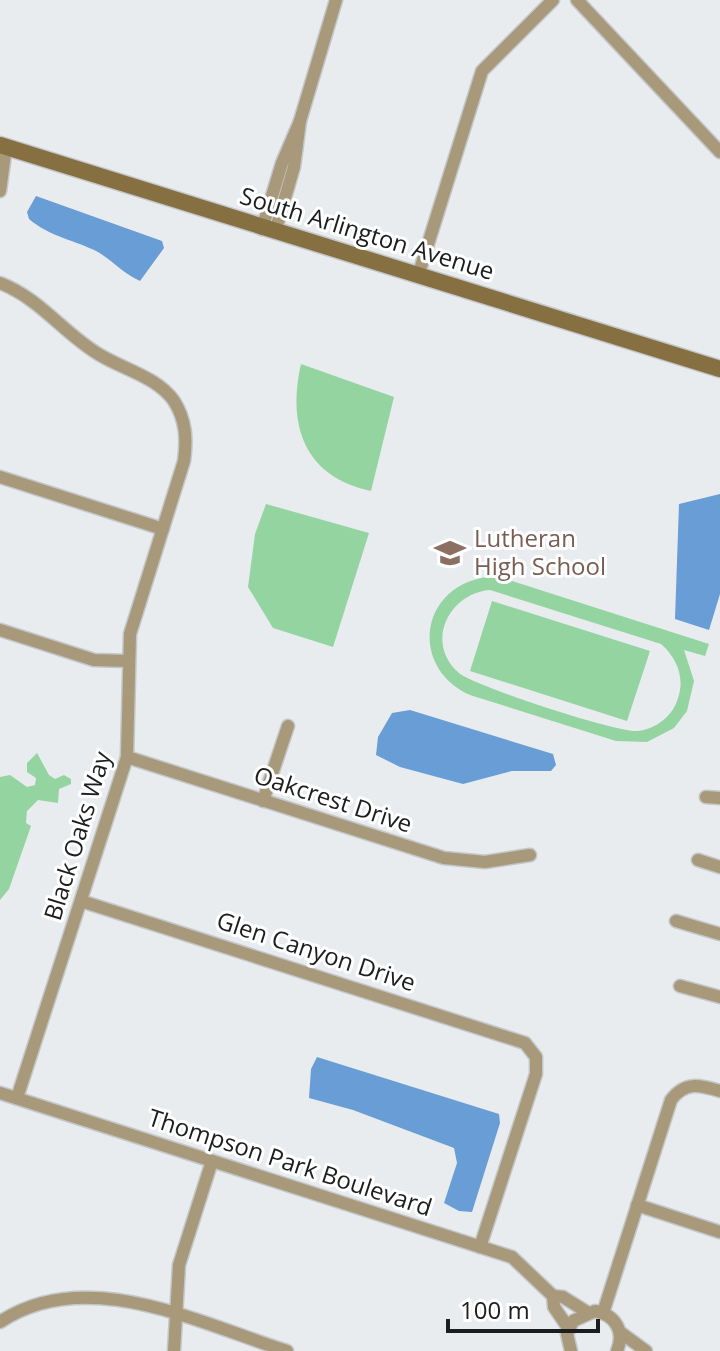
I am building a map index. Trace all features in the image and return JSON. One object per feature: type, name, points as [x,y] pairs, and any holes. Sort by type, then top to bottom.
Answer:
[{"type":"main road","name":"South Arlington Avenue","points":[[3,146],[720,369]]},
{"type":"street","points":[[268,230],[294,167],[300,121],[336,0]]},
{"type":"street","points":[[419,273],[482,71],[553,0]]},
{"type":"street","points":[[577,0],[720,152]]},
{"type":"street","points":[[0,191],[3,146]]},
{"type":"street","name":"Black Oaks Way","points":[[0,283],[34,299],[99,354],[163,389],[183,419],[186,442],[130,634],[127,757],[17,1098]]},
{"type":"street","points":[[0,477],[163,529]]},
{"type":"street","points":[[0,631],[94,660],[127,661]]},
{"type":"street","points":[[263,801],[288,726]]},
{"type":"street","name":"Oakcrest Drive","points":[[127,757],[444,858],[485,862],[530,855]]},
{"type":"street","points":[[706,797],[720,798]]},
{"type":"street","points":[[698,860],[720,867]]},
{"type":"street","name":"Glen Canyon Drive","points":[[81,901],[519,1039],[534,1053],[536,1074],[480,1247]]},
{"type":"street","points":[[676,921],[720,934]]},
{"type":"street","points":[[680,986],[720,997]]},
{"type":"street","points":[[603,1313],[671,1100],[685,1087],[702,1085],[720,1091]]},
{"type":"street","name":"Thompson Park Boulevard","points":[[0,1093],[512,1257],[553,1296],[563,1297],[587,1312]]},
{"type":"street","points":[[174,1351],[174,1315],[183,1249],[212,1161]]},
{"type":"street","points":[[637,1205],[720,1232]]},
{"type":"street","name":"Thompson Park Boulevard","points":[[553,1296],[554,1307],[569,1329]]},
{"type":"street","points":[[2,1317],[45,1304],[90,1298],[138,1303],[287,1351]]},
{"type":"street","points":[[571,1351],[569,1329],[573,1321],[587,1312],[603,1313],[616,1322],[620,1332],[617,1351]]},
{"type":"street","points":[[620,1332],[646,1351]]},
{"type":"green space","points":[[301,364],[394,397],[371,491],[330,474],[316,461],[306,445],[299,427],[297,408]]},
{"type":"green space","points":[[266,504],[369,533],[333,647],[273,628],[248,587],[255,534]]},
{"type":"green space","points":[[488,577],[509,580],[709,644],[705,656],[684,650],[694,681],[687,711],[674,728],[647,742],[616,741],[470,695],[450,682],[437,666],[431,647],[430,628],[436,610],[448,595],[465,583]],"holes":[[[490,590],[661,644],[678,669],[680,691],[672,710],[663,720],[651,728],[638,731],[577,717],[470,679],[459,673],[449,661],[443,648],[443,634],[446,621],[463,600]]]},
{"type":"green space","points":[[492,601],[650,651],[627,721],[470,671]]},
{"type":"green space","points":[[37,753],[49,775],[55,779],[64,775],[71,779],[71,784],[59,789],[58,803],[38,800],[27,811],[26,823],[31,826],[9,889],[0,900],[0,777],[10,775],[27,787],[35,785],[36,778],[27,772],[27,763]]},
{"type":"water","points":[[36,196],[162,241],[164,248],[140,281],[98,252],[54,234],[29,219],[27,212]]},
{"type":"water","points":[[720,494],[720,594],[709,630],[675,619],[679,504]]},
{"type":"water","points":[[410,710],[553,754],[556,765],[551,771],[512,771],[463,784],[400,767],[376,755],[378,737],[392,713]]},
{"type":"water","points":[[317,1057],[499,1114],[500,1123],[472,1212],[459,1211],[444,1203],[457,1163],[454,1148],[353,1110],[309,1098],[311,1069]]},
{"type":"place","name":"Lutheran High School","points":[[450,553]]}]
